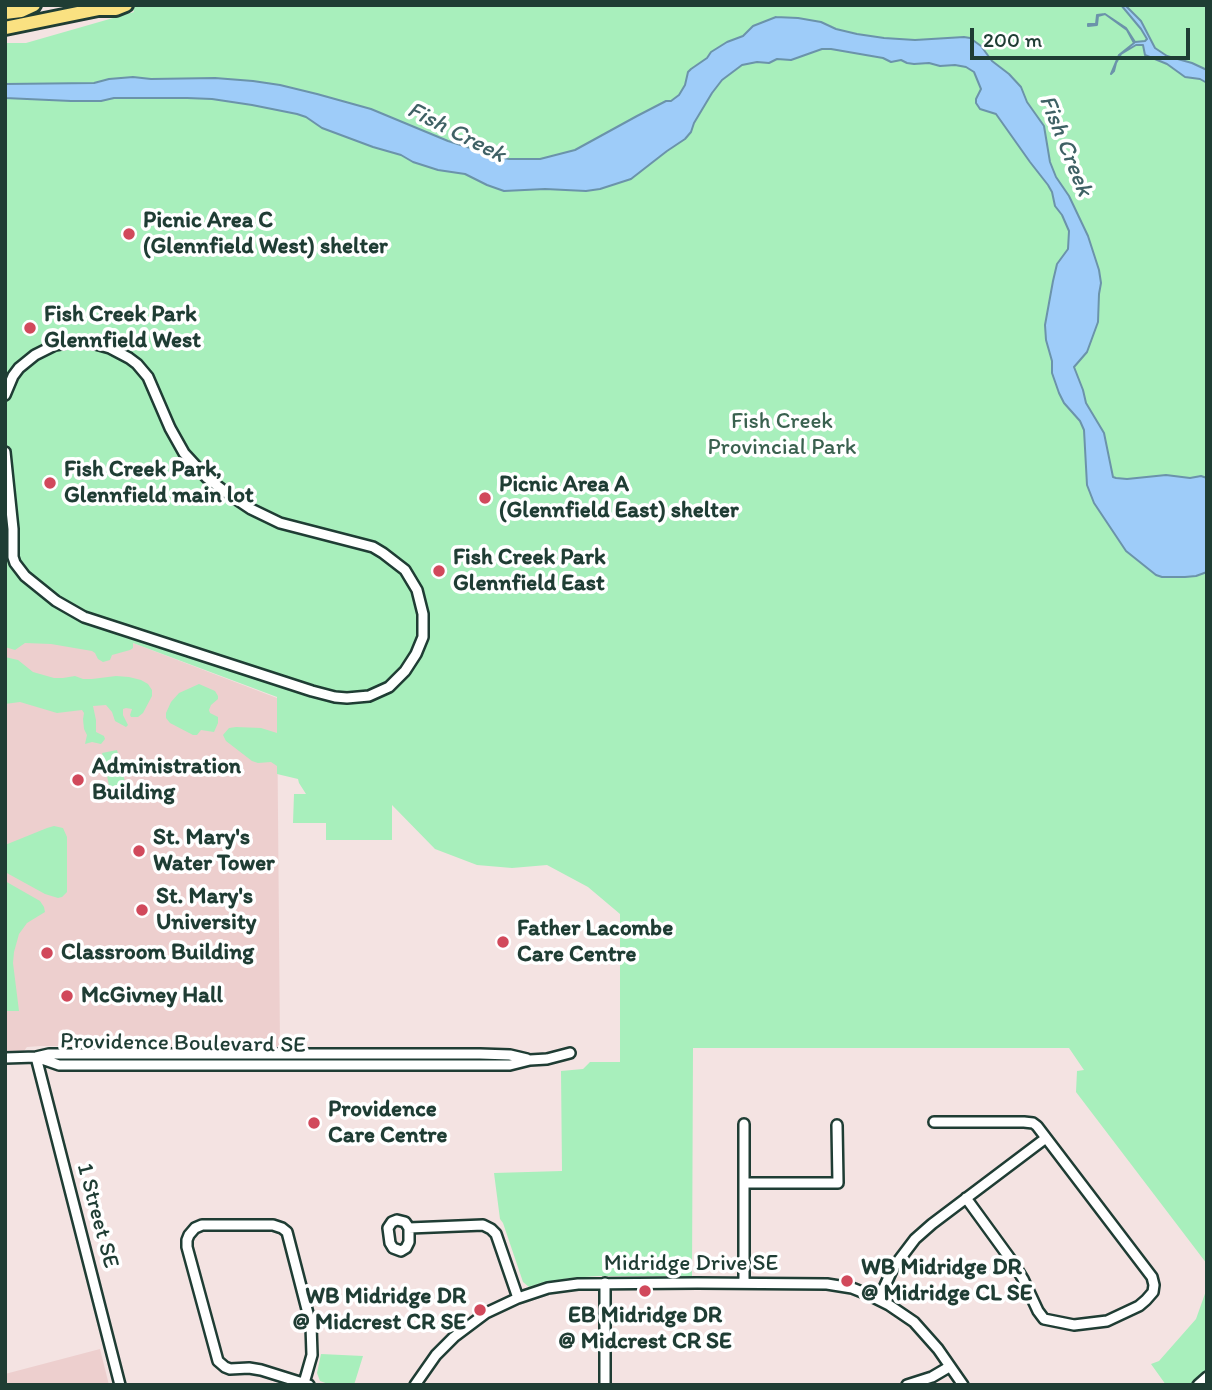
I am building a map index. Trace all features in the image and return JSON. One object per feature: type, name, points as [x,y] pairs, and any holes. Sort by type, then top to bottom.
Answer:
[{"type":"highway","points":[[5,13],[22,11],[34,5]]},
{"type":"highway","points":[[5,28],[102,7],[116,9],[126,5]]},
{"type":"street","points":[[5,395],[19,368],[35,355],[55,345],[92,343],[110,348],[129,358],[148,377],[184,453],[201,473],[227,494],[280,523],[373,547],[405,569],[421,602],[423,637],[410,664],[389,687],[369,696],[335,697],[96,622],[56,601],[20,571],[5,564]]},
{"type":"street","points":[[5,452],[13,557],[20,571]]},
{"type":"street","points":[[5,555],[13,540]]},
{"type":"street","name":"Providence Boulevard SE","points":[[5,1058],[49,1054],[480,1054],[510,1055],[530,1060],[570,1053]]},
{"type":"street","name":"1 Street SE","points":[[36,1057],[120,1385]]},
{"type":"street","points":[[934,1122],[1029,1122],[1037,1126],[1152,1278],[1154,1290],[1146,1300],[1129,1312],[1107,1321],[1074,1325],[1044,1319],[1014,1264],[966,1198]]},
{"type":"street","points":[[744,1124],[744,1283]]},
{"type":"street","points":[[745,1183],[838,1183],[837,1125]]},
{"type":"street","points":[[879,1299],[893,1268],[915,1239],[1046,1138]]},
{"type":"street","points":[[202,1225],[273,1225],[287,1232],[311,1325],[312,1355],[306,1384],[261,1370],[230,1369],[218,1362],[187,1247],[189,1235],[195,1228],[202,1225]]},
{"type":"street","points":[[409,1227],[482,1225],[491,1229],[496,1234],[518,1298]]},
{"type":"street","points":[[605,1283],[605,1385]]},
{"type":"street","name":"Midridge Drive SE","points":[[415,1385],[436,1355],[465,1328],[486,1314],[518,1298],[560,1286],[605,1283],[827,1284],[852,1289],[901,1311],[938,1349],[963,1385]]},
{"type":"street","points":[[908,1385],[932,1377],[949,1367]]},
{"type":"shaded area","name":"St. Mary's University","points":[[5,618],[112,635],[277,698],[280,1047],[41,1046],[27,1047],[24,1051],[5,1051]]},
{"type":"shaded area","points":[[100,1349],[109,1385],[5,1385],[5,1374]]},
{"type":"green space","name":"Fish Creek Provincial Park","points":[[138,5],[1207,5],[1207,1264],[1076,1092],[1077,1071],[1084,1070],[1069,1048],[693,1048],[692,1276],[599,1276],[570,1278],[529,1287],[523,1282],[500,1219],[494,1173],[562,1171],[561,1071],[583,1069],[590,1062],[620,1062],[620,914],[588,887],[547,865],[512,868],[477,865],[435,849],[392,805],[392,840],[326,840],[326,823],[293,823],[294,794],[306,794],[298,779],[277,774],[277,766],[271,762],[252,761],[226,741],[223,735],[229,728],[236,727],[261,728],[277,733],[277,697],[133,643],[130,650],[112,655],[110,660],[103,662],[92,651],[51,644],[25,643],[15,650],[5,647],[5,43],[26,43],[134,12],[132,8]]},
{"type":"green space","points":[[5,657],[18,660],[33,672],[54,678],[75,676],[92,679],[116,676],[141,680],[148,684],[152,696],[138,717],[131,717],[132,709],[123,709],[128,725],[126,727],[115,721],[106,705],[93,706],[96,732],[105,739],[101,744],[85,744],[87,735],[82,710],[57,713],[20,702],[5,704]]},
{"type":"green space","points":[[199,684],[215,691],[218,696],[209,710],[218,717],[218,723],[214,732],[201,730],[197,735],[193,735],[170,723],[166,713],[179,693]]},
{"type":"green space","points":[[117,750],[126,786],[110,790],[102,753]]},
{"type":"green space","points":[[54,826],[63,828],[67,837],[67,892],[58,898],[45,894],[5,872],[5,845]]},
{"type":"green space","points":[[5,881],[40,901],[45,912],[27,923],[19,934],[14,952],[19,1011],[5,1011]]},
{"type":"green space","points":[[1207,1288],[1207,1370],[1192,1385],[1166,1385],[1151,1364],[1159,1361],[1196,1319]]},
{"type":"green space","points":[[321,1354],[363,1356],[354,1385],[331,1385],[320,1381],[317,1373]]},
{"type":"water","points":[[1121,5],[1125,5],[1141,21],[1155,48],[1167,56],[1207,70],[1207,83],[1185,77],[1167,64],[1145,55],[1143,45],[1136,45],[1121,54],[1111,74],[1119,55],[1134,43],[1127,30],[1105,14],[1126,28],[1135,42],[1145,41],[1147,39],[1141,29]]},
{"type":"water","points":[[776,17],[821,22],[836,29],[884,38],[970,38],[1021,87],[1027,102],[1044,126],[1050,162],[1088,236],[1099,270],[1101,283],[1098,322],[1087,352],[1074,367],[1086,403],[1104,433],[1113,477],[1127,479],[1166,475],[1207,478],[1207,572],[1185,577],[1156,575],[1126,551],[1094,503],[1087,485],[1084,430],[1059,393],[1046,340],[1045,325],[1053,281],[1057,264],[1068,249],[1069,231],[1055,206],[1048,185],[996,114],[980,109],[976,103],[981,89],[974,72],[966,67],[914,64],[901,60],[891,62],[883,58],[831,49],[822,49],[791,60],[777,59],[769,63],[742,65],[722,80],[685,139],[631,179],[586,191],[504,191],[465,174],[438,170],[413,162],[401,155],[322,128],[306,117],[252,105],[187,98],[71,101],[5,98],[5,84],[94,83],[133,77],[253,81],[280,85],[371,109],[448,141],[499,157],[540,159],[575,150],[666,101],[671,101],[685,85],[688,72],[711,52],[743,36],[753,26]]},
{"type":"place","name":"Picnic Area C (Glennfield West) shelter","points":[[129,234]]},
{"type":"place","name":"Fish Creek Park Glennfield West","points":[[30,328]]},
{"type":"place","name":"Fish Creek Park, Glennfield main lot","points":[[50,483]]},
{"type":"place","name":"Picnic Area A (Glennfield East) shelter","points":[[485,498]]},
{"type":"place","name":"Fish Creek Park Glennfield East","points":[[439,571]]},
{"type":"place","name":"Administration Building","points":[[78,780]]},
{"type":"place","name":"St. Mary's Water Tower","points":[[139,851]]},
{"type":"place","name":"St. Mary's University","points":[[142,910]]},
{"type":"place","name":"Father Lacombe Care Centre","points":[[503,942]]},
{"type":"place","name":"Classroom Building","points":[[47,953]]},
{"type":"place","name":"McGivney Hall","points":[[67,996]]},
{"type":"place","name":"Providence Care Centre","points":[[314,1123]]},
{"type":"place","name":"WB Midridge DR @ Midridge CL SE","points":[[847,1281]]},
{"type":"place","name":"EB Midridge DR @ Midcrest CR SE","points":[[645,1291]]},
{"type":"place","name":"WB Midridge DR @ Midcrest CR SE","points":[[480,1310]]},
{"type":"water label","name":"Fish Creek","points":[[456,133]]},
{"type":"water label","name":"Fish Creek","points":[[1065,146]]}]
